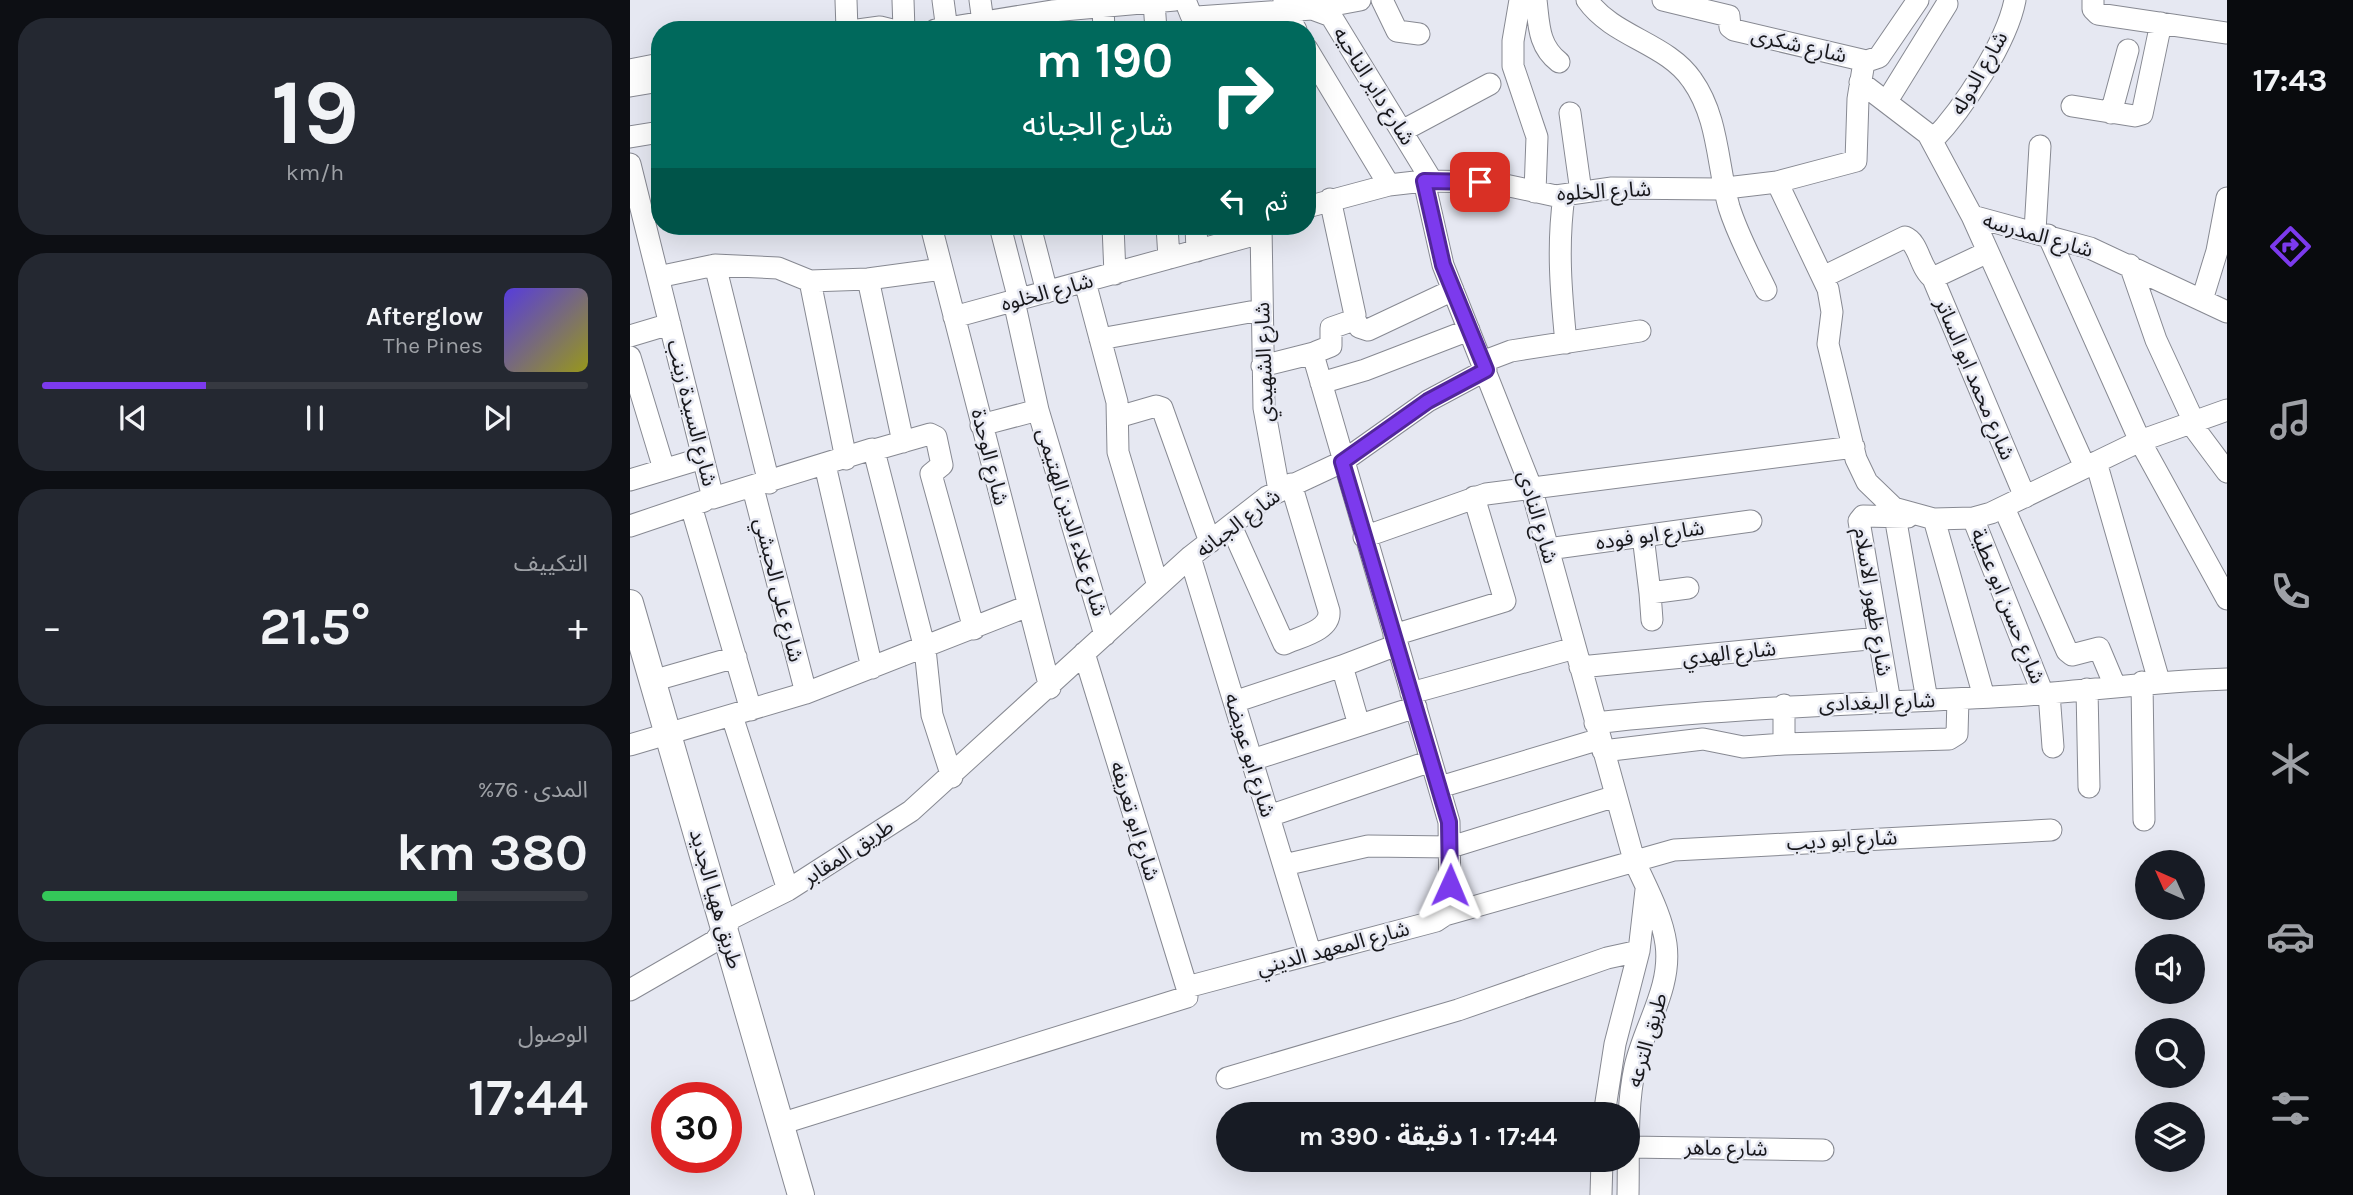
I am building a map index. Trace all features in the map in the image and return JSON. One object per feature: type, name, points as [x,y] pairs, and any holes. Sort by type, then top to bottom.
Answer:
[{"type":"main road","name":"طريق ههيا الجديد","points":[[630,603],[801,1195]]},
{"type":"street","points":[[846,0],[847,21]]},
{"type":"street","points":[[903,0],[904,21]]},
{"type":"street","points":[[943,0],[943,21]]},
{"type":"street","points":[[980,21],[981,0]]},
{"type":"street","points":[[1189,15],[1360,0]]},
{"type":"street","points":[[1382,0],[1397,31],[1419,34]]},
{"type":"street","points":[[1520,0],[1513,41],[1513,66],[1537,137],[1535,192]]},
{"type":"street","points":[[1536,0],[1541,37],[1548,51],[1559,62]]},
{"type":"street","points":[[1587,0],[1597,11],[1670,57],[1692,79],[1715,133],[1734,224],[1766,290]]},
{"type":"street","name":"شارع شكرى","points":[[1663,0],[1690,3],[1729,16],[1730,27],[1734,30],[1866,61]]},
{"type":"street","name":"شارع الدوله","points":[[1933,141],[1962,107],[2004,31],[2015,0]]},
{"type":"street","points":[[2093,0],[2096,13],[2227,33]]},
{"type":"street","points":[[1004,21],[1106,4],[1167,1],[1159,21]]},
{"type":"street","points":[[1957,2],[1916,4],[1880,57],[1866,61],[1860,82],[1856,161],[1777,182],[1823,276],[1832,312],[1828,344],[1861,471],[1875,492],[1894,508],[1926,518],[1973,518],[2004,508],[2140,441],[2191,421],[2223,416]]},
{"type":"street","points":[[1886,101],[1957,2]]},
{"type":"street","name":"شارع داير الناحيه","points":[[1311,4],[1331,16],[1402,131],[1428,181]]},
{"type":"street","points":[[2072,106],[2135,116],[2144,111],[2161,23]]},
{"type":"street","points":[[2112,113],[2128,50]]},
{"type":"street","points":[[1316,64],[1389,185]]},
{"type":"street","points":[[630,70],[651,66]]},
{"type":"street","points":[[630,86],[651,82]]},
{"type":"street","name":"شارع المدرسه","points":[[1860,82],[1933,141],[1950,179],[1972,216],[2042,233],[2130,265],[2227,312]]},
{"type":"street","points":[[1402,131],[1490,84]]},
{"type":"street","points":[[1566,343],[1559,271],[1559,231],[1573,194],[1570,113]]},
{"type":"street","points":[[630,137],[651,134]]},
{"type":"street","points":[[2040,146],[2042,233],[2140,441],[2227,599]]},
{"type":"street","name":"شارع السيدة زينب","points":[[630,164],[713,498],[930,434],[937,439],[942,465],[931,474],[974,629]]},
{"type":"street","name":"شارع الخلوه","points":[[1316,204],[1389,185],[1428,181],[1491,182],[1535,192],[1573,194],[1628,187],[1725,188],[1777,182]]},
{"type":"street","name":"شارع النادى","points":[[1428,181],[1435,240],[1531,487],[1634,860]]},
{"type":"street","points":[[2202,300],[2217,251],[2227,198]]},
{"type":"street","points":[[1330,199],[1354,318],[1359,327],[1368,330],[1453,290]]},
{"type":"street","points":[[1972,216],[2091,464],[2151,682],[2144,820]]},
{"type":"street","name":"شارع الوحدة","points":[[933,235],[1050,688]]},
{"type":"street","name":"شارع علاء الدين الهتيمى","points":[[1002,235],[1038,410],[1105,635]]},
{"type":"street","points":[[1032,235],[1047,292]]},
{"type":"street","points":[[1113,235],[1115,274]]},
{"type":"street","points":[[1168,235],[1169,258]]},
{"type":"street","points":[[1196,235],[1197,251]]},
{"type":"street","name":"شارع الخلوه","points":[[954,317],[1197,251],[1244,235]]},
{"type":"street","name":"شارع الشهيدي","points":[[1231,526],[1284,644],[1324,626],[1329,611],[1266,429],[1262,366],[1261,235]]},
{"type":"street","points":[[1823,276],[1905,237],[1912,242],[1925,271],[1934,279]]},
{"type":"street","name":"شارع محمد ابو الساتر","points":[[1989,252],[1934,279],[2025,497]]},
{"type":"street","points":[[658,277],[716,265],[778,268],[810,281],[868,279],[942,269]]},
{"type":"street","name":"شارع على الحبشي","points":[[716,265],[806,693]]},
{"type":"street","points":[[2130,265],[2156,340],[2191,421],[2227,472]]},
{"type":"street","points":[[868,279],[903,442]]},
{"type":"street","points":[[810,281],[836,462],[872,668]]},
{"type":"street","points":[[1085,282],[1118,416],[1118,452],[1158,586]]},
{"type":"street","points":[[1100,339],[1261,310]]},
{"type":"street","points":[[1262,366],[1330,347],[1332,326],[1354,318]]},
{"type":"street","points":[[630,335],[670,324]]},
{"type":"street","points":[[1321,383],[1365,370],[1469,330]]},
{"type":"street","name":"شارع الجبانه","points":[[1050,688],[1084,653],[1190,557],[1231,526],[1285,487],[1342,462],[1428,401],[1484,366],[1511,351],[1640,331]]},
{"type":"street","points":[[1314,353],[1342,462],[1449,822],[1450,904],[1445,915]]},
{"type":"street","points":[[630,357],[664,469]]},
{"type":"street","points":[[1118,416],[1156,406],[1162,408],[1210,542]]},
{"type":"street","points":[[981,425],[1038,410]]},
{"type":"street","points":[[1364,537],[1474,497],[1531,487],[1854,447]]},
{"type":"street","points":[[874,450],[925,649],[932,715],[952,777]]},
{"type":"street","points":[[630,480],[703,458]]},
{"type":"street","points":[[1234,702],[1342,666],[1395,640],[1505,601],[1474,497]]},
{"type":"street","points":[[630,526],[713,498]]},
{"type":"street","points":[[691,506],[736,657],[741,713],[788,890]]},
{"type":"street","points":[[2004,508],[2067,651],[2075,654],[2095,646],[2099,648],[2115,686]]},
{"type":"street","name":"شارع ظهور الاسلام","points":[[1890,702],[1859,520],[1863,516],[1926,518]]},
{"type":"street","points":[[1895,516],[1927,701]]},
{"type":"street","points":[[1926,518],[1984,697]]},
{"type":"street","name":"شارع حسن ابو عطية","points":[[1973,518],[2046,694],[2053,747]]},
{"type":"street","name":"شارع ابو فوده","points":[[1548,549],[1751,521]]},
{"type":"street","points":[[1643,536],[1652,620]]},
{"type":"street","name":"شارع ابو عويضه","points":[[1190,557],[1310,952]]},
{"type":"street","points":[[1650,593],[1688,588]]},
{"type":"street","points":[[630,745],[806,693],[925,649],[1028,606]]},
{"type":"street","name":"شارع الهدي","points":[[1252,760],[1359,725],[1413,700],[1577,657],[1879,638]]},
{"type":"street","name":"شارع ابو تعريفه","points":[[1084,653],[1187,988]]},
{"type":"street","points":[[652,681],[736,657]]},
{"type":"street","points":[[1342,666],[1359,725]]},
{"type":"street","name":"شارع البغدادى","points":[[1599,737],[1699,711],[2046,694],[2151,682],[2227,679]]},
{"type":"street","name":"طريق المقابر","points":[[630,990],[715,941],[732,918],[788,890],[889,827],[952,777],[1050,688]]},
{"type":"street","points":[[2087,689],[2089,787]]},
{"type":"street","points":[[1440,787],[1599,737],[1703,739],[1742,747],[1949,739],[1957,734],[1958,699]]},
{"type":"street","points":[[1784,705],[1784,744]]},
{"type":"street","points":[[1269,816],[1432,761]]},
{"type":"street","points":[[1284,865],[1368,846],[1451,847],[1616,796]]},
{"type":"street","name":"شارع ابو ديب","points":[[1445,915],[1674,850],[2051,830]]},
{"type":"street","name":"طريق الترعه","points":[[1632,1102],[1635,1068],[1659,999],[1666,967],[1666,945],[1661,921],[1634,860]]},
{"type":"street","name":"طريق الترعه","points":[[1606,1102],[1612,1055],[1639,951],[1646,889]]},
{"type":"street","name":"شارع المعهد الديني","points":[[780,1124],[1187,997],[1187,988],[1310,952],[1436,921],[1445,915]]},
{"type":"street","points":[[1227,1078],[1394,1030],[1607,958],[1639,951]]},
{"type":"street","name":"شارع ماهر","points":[[1640,1147],[1823,1150]]},
{"type":"street","points":[[1601,1195],[1602,1172]]},
{"type":"street","name":"طريق الترعه","points":[[1628,1172],[1628,1195]]},
{"type":"route","points":[[1450,885],[1449,822],[1342,462],[1428,401],[1486,370],[1443,265],[1435,240],[1424,181],[1480,182]]}]
